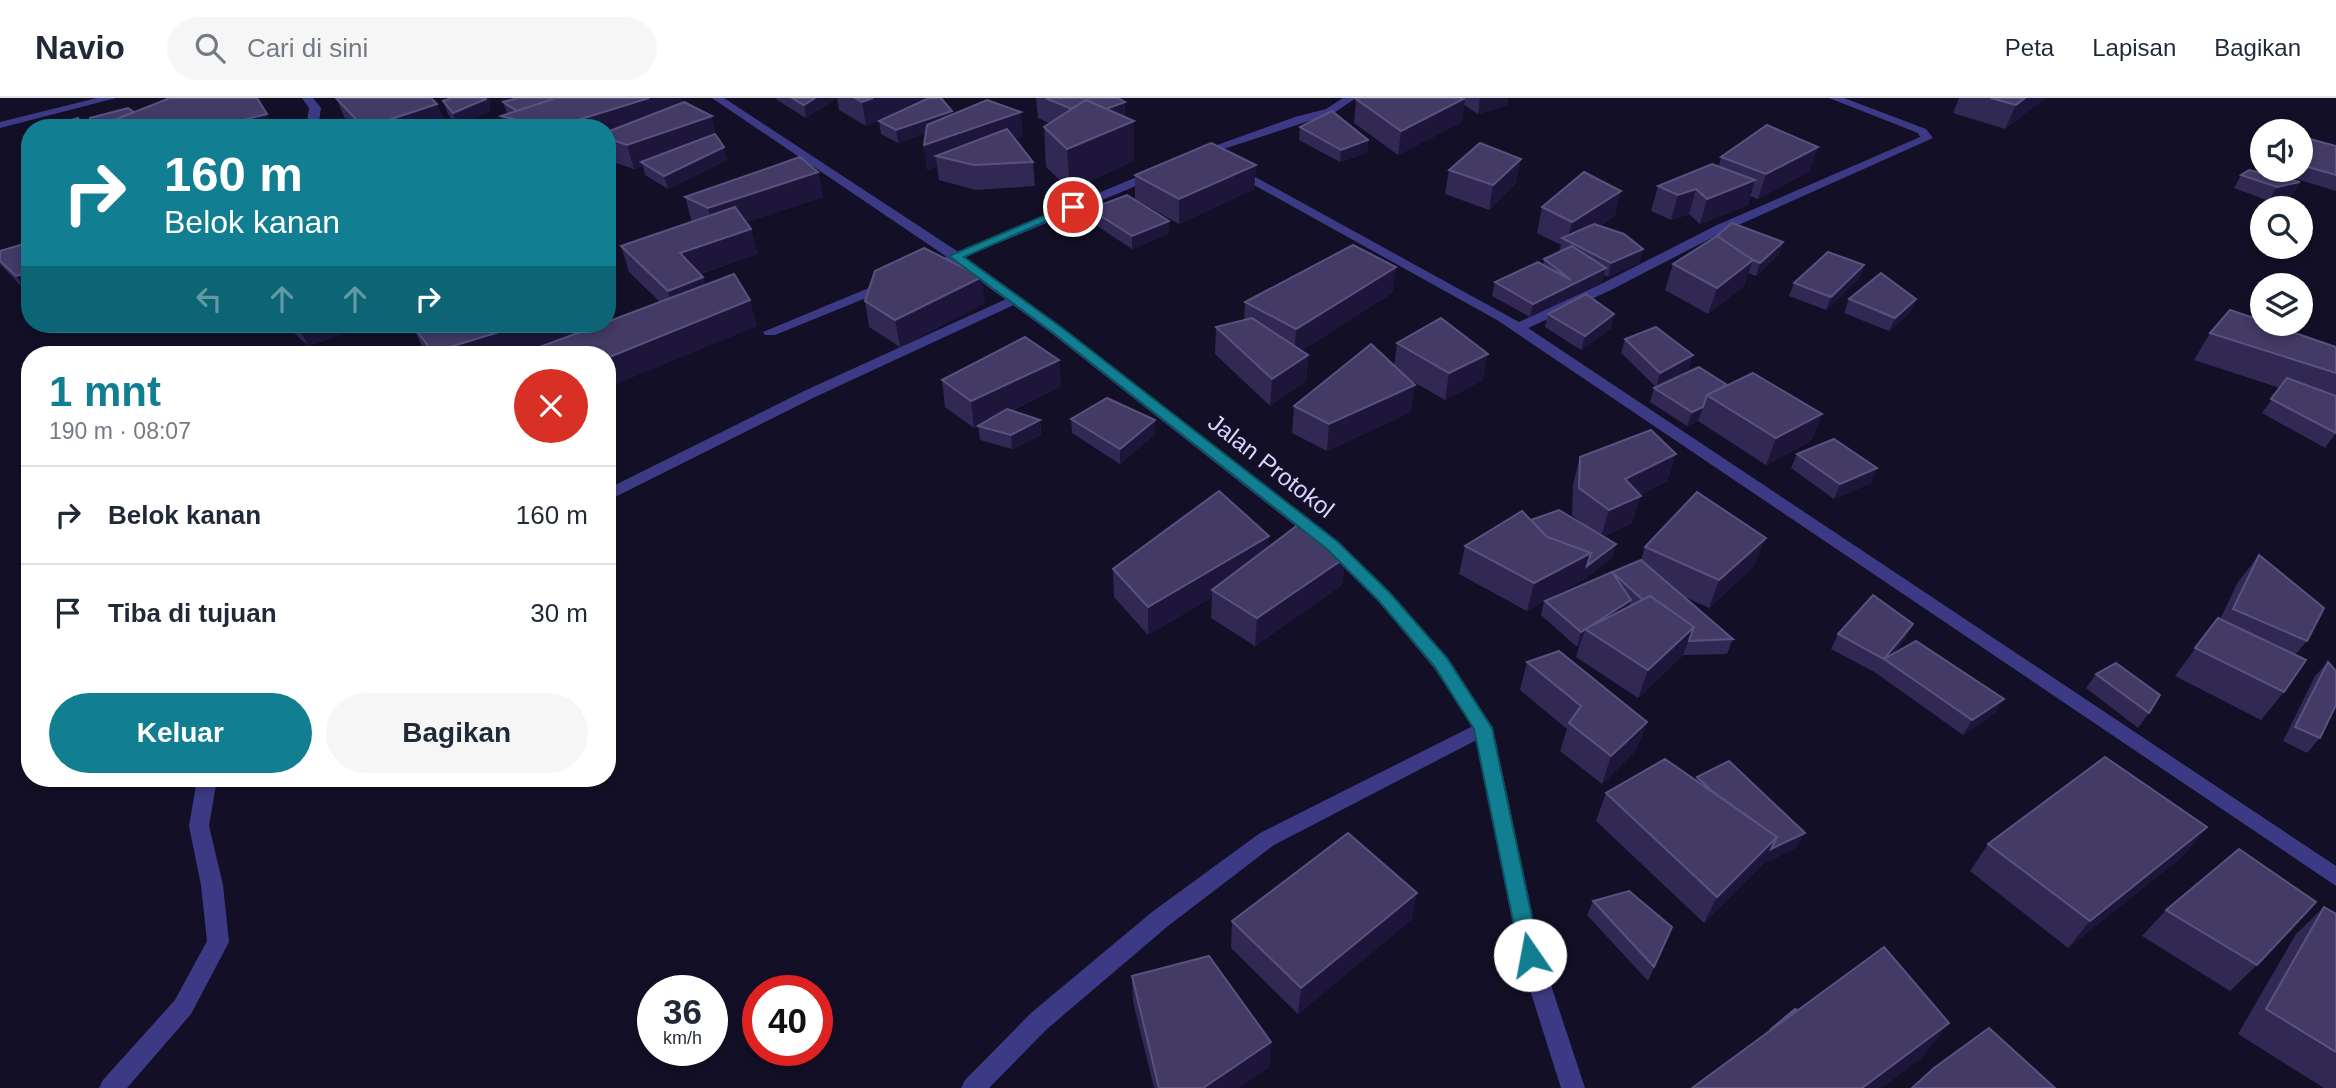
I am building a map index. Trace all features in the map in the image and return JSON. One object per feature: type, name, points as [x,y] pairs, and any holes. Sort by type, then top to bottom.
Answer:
[{"type":"street","points":[[25,119],[111,98]]},
{"type":"street","points":[[307,98],[315,108],[313,119]]},
{"type":"street","name":"Jalan Protokol","points":[[717,98],[1015,299],[1332,546],[1384,597],[1441,663],[1483,728],[1530,955],[1573,1088]]},
{"type":"street","points":[[1351,98],[1330,111],[1299,119],[1196,156],[1519,327],[2336,877]]},
{"type":"street","points":[[1519,327],[1604,288],[1721,228],[1927,138],[1922,131],[1834,98]]},
{"type":"street","points":[[0,125],[21,120]]},
{"type":"street","points":[[770,332],[1166,169]]},
{"type":"street","points":[[616,491],[769,414],[1015,299]]},
{"type":"street","points":[[973,1088],[1039,1021],[1160,919],[1267,839],[1483,728]]},
{"type":"street","points":[[111,1088],[183,1007],[218,943],[212,885],[199,826],[206,787]]},
{"type":"building","points":[[170,98],[257,98],[267,114],[247,119],[116,119]]},
{"type":"building","points":[[336,98],[431,98],[437,104],[391,119],[356,119]]},
{"type":"building","points":[[451,98],[486,99],[453,113],[443,101]]},
{"type":"building","points":[[518,98],[556,98],[517,111],[503,102]]},
{"type":"building","points":[[556,98],[649,98],[581,119],[514,119],[501,116]]},
{"type":"building","points":[[792,98],[815,98],[804,105]]},
{"type":"building","points":[[855,98],[873,98],[862,102]]},
{"type":"building","points":[[929,98],[941,98],[952,111],[896,130],[879,121]]},
{"type":"building","points":[[1045,98],[1118,98],[1125,102],[1106,109],[1086,100],[1072,109]]},
{"type":"building","points":[[1465,98],[1401,131],[1356,99]]},
{"type":"building","points":[[1991,98],[2025,98],[2016,105]]},
{"type":"building","points":[[987,100],[1021,112],[924,145],[927,125]]},
{"type":"building","points":[[1086,100],[1134,121],[1067,149],[1044,127]]},
{"type":"building","points":[[684,102],[712,116],[627,145],[616,141],[616,128]]},
{"type":"building","points":[[128,108],[134,112],[116,119],[90,118]]},
{"type":"building","points":[[1332,111],[1368,140],[1341,150],[1300,127]]},
{"type":"building","points":[[1767,125],[1818,147],[1766,174],[1721,157]]},
{"type":"building","points":[[1007,129],[1033,162],[974,165],[936,156]]},
{"type":"building","points":[[715,134],[724,147],[664,176],[641,162]]},
{"type":"building","points":[[2313,140],[2336,146],[2336,175],[2313,168]]},
{"type":"building","points":[[1211,143],[1256,165],[1179,199],[1135,175]]},
{"type":"building","points":[[1480,143],[1521,159],[1493,185],[1449,170]]},
{"type":"building","points":[[800,157],[818,172],[708,208],[685,197]]},
{"type":"building","points":[[1712,164],[1755,180],[1707,199],[1696,189],[1678,195],[1658,186]]},
{"type":"building","points":[[2249,170],[2250,170],[2250,178],[2241,175]]},
{"type":"building","points":[[1584,172],[1621,191],[1572,222],[1542,207]]},
{"type":"building","points":[[2262,182],[2300,182],[2277,187]]},
{"type":"building","points":[[1127,195],[1169,221],[1132,236],[1090,209]]},
{"type":"building","points":[[735,207],[751,229],[680,253],[703,277],[668,291],[621,246]]},
{"type":"building","points":[[1732,223],[1783,242],[1760,263],[1717,236]]},
{"type":"building","points":[[1594,224],[1624,234],[1643,249],[1611,263],[1562,238]]},
{"type":"building","points":[[1717,236],[1753,260],[1717,288],[1673,264]]},
{"type":"building","points":[[21,245],[21,275],[16,276],[0,261],[0,251]]},
{"type":"building","points":[[1353,245],[1396,267],[1296,329],[1245,302]]},
{"type":"building","points":[[1572,246],[1606,268],[1533,304],[1495,282],[1538,262],[1571,280],[1544,259]]},
{"type":"building","points":[[924,248],[982,277],[895,320],[865,301],[875,271]]},
{"type":"building","points":[[1828,252],[1864,265],[1831,297],[1794,283]]},
{"type":"building","points":[[1881,273],[1916,299],[1895,318],[1849,299]]},
{"type":"building","points":[[734,274],[750,300],[616,354],[616,346],[542,346],[578,333],[616,333],[616,319]]},
{"type":"building","points":[[1586,294],[1614,314],[1585,336],[1548,314]]},
{"type":"building","points":[[2230,310],[2250,317],[2250,336],[2304,336],[2336,347],[2336,373],[2210,333]]},
{"type":"building","points":[[1252,318],[1308,355],[1272,379],[1216,327]]},
{"type":"building","points":[[1441,318],[1488,354],[1449,373],[1397,343]]},
{"type":"building","points":[[1656,327],[1693,355],[1660,373],[1625,339]]},
{"type":"building","points":[[418,333],[496,333],[453,346],[428,346]]},
{"type":"building","points":[[1025,337],[1059,360],[971,401],[942,380]]},
{"type":"building","points":[[1371,344],[1415,385],[1329,424],[1294,406]]},
{"type":"building","points":[[1699,367],[1727,385],[1707,395],[1703,407],[1692,412],[1654,388]]},
{"type":"building","points":[[1753,373],[1822,414],[1776,438],[1707,395]]},
{"type":"building","points":[[2287,378],[2336,396],[2336,433],[2271,399]]},
{"type":"building","points":[[1107,398],[1155,420],[1120,449],[1071,419]]},
{"type":"building","points":[[1007,409],[1040,420],[1011,435],[978,426]]},
{"type":"building","points":[[1651,430],[1676,454],[1625,479],[1641,496],[1609,510],[1579,488],[1580,457]]},
{"type":"building","points":[[1834,439],[1877,468],[1840,484],[1797,454]]},
{"type":"building","points":[[1219,491],[1269,536],[1148,607],[1113,569]]},
{"type":"building","points":[[1697,492],[1766,538],[1719,580],[1645,547]]},
{"type":"building","points":[[1559,510],[1616,544],[1587,566],[1591,553],[1547,537],[1531,520]]},
{"type":"building","points":[[1522,511],[1547,537],[1591,553],[1534,583],[1465,546]]},
{"type":"building","points":[[1307,518],[1346,557],[1257,618],[1212,590]]},
{"type":"building","points":[[2259,555],[2324,608],[2307,641],[2233,609]]},
{"type":"building","points":[[1641,560],[1733,639],[1689,641],[1694,627],[1650,596],[1643,600],[1612,572]]},
{"type":"building","points":[[1612,572],[1631,600],[1581,632],[1545,601]]},
{"type":"building","points":[[1873,595],[1913,624],[1884,659],[1838,634]]},
{"type":"building","points":[[1650,596],[1694,627],[1648,670],[1585,629]]},
{"type":"building","points":[[2218,618],[2306,660],[2284,692],[2195,648]]},
{"type":"building","points":[[1916,641],[2004,699],[1972,720],[1884,659]]},
{"type":"building","points":[[1559,651],[1647,722],[1611,756],[1569,723],[1581,706],[1527,662]]},
{"type":"building","points":[[2328,662],[2336,671],[2336,705],[2320,738],[2295,727]]},
{"type":"building","points":[[2116,663],[2160,695],[2149,713],[2096,674]]},
{"type":"building","points":[[2105,757],[2207,827],[2090,921],[1988,844]]},
{"type":"building","points":[[1665,759],[1777,837],[1717,897],[1606,793]]},
{"type":"building","points":[[1729,761],[1805,833],[1771,849],[1777,837],[1712,791],[1697,777]]},
{"type":"building","points":[[1348,833],[1417,893],[1301,988],[1232,921]]},
{"type":"building","points":[[2239,849],[2316,902],[2257,965],[2166,910]]},
{"type":"building","points":[[1629,891],[1672,927],[1654,967],[1593,901]]},
{"type":"building","points":[[2324,907],[2336,914],[2336,1052],[2266,1009]]},
{"type":"building","points":[[1884,947],[1949,1023],[1862,1088],[1692,1088]]},
{"type":"building","points":[[1209,956],[1271,1042],[1203,1088],[1159,1088],[1132,976]]},
{"type":"building","points":[[1795,1009],[1797,1010],[1770,1030]]},
{"type":"building","points":[[1989,1028],[2055,1088],[1912,1088],[1934,1068]]},
{"type":"route","points":[[1073,207],[955,256],[1056,330],[1332,546],[1384,597],[1441,663],[1483,728],[1530,955]]}]
